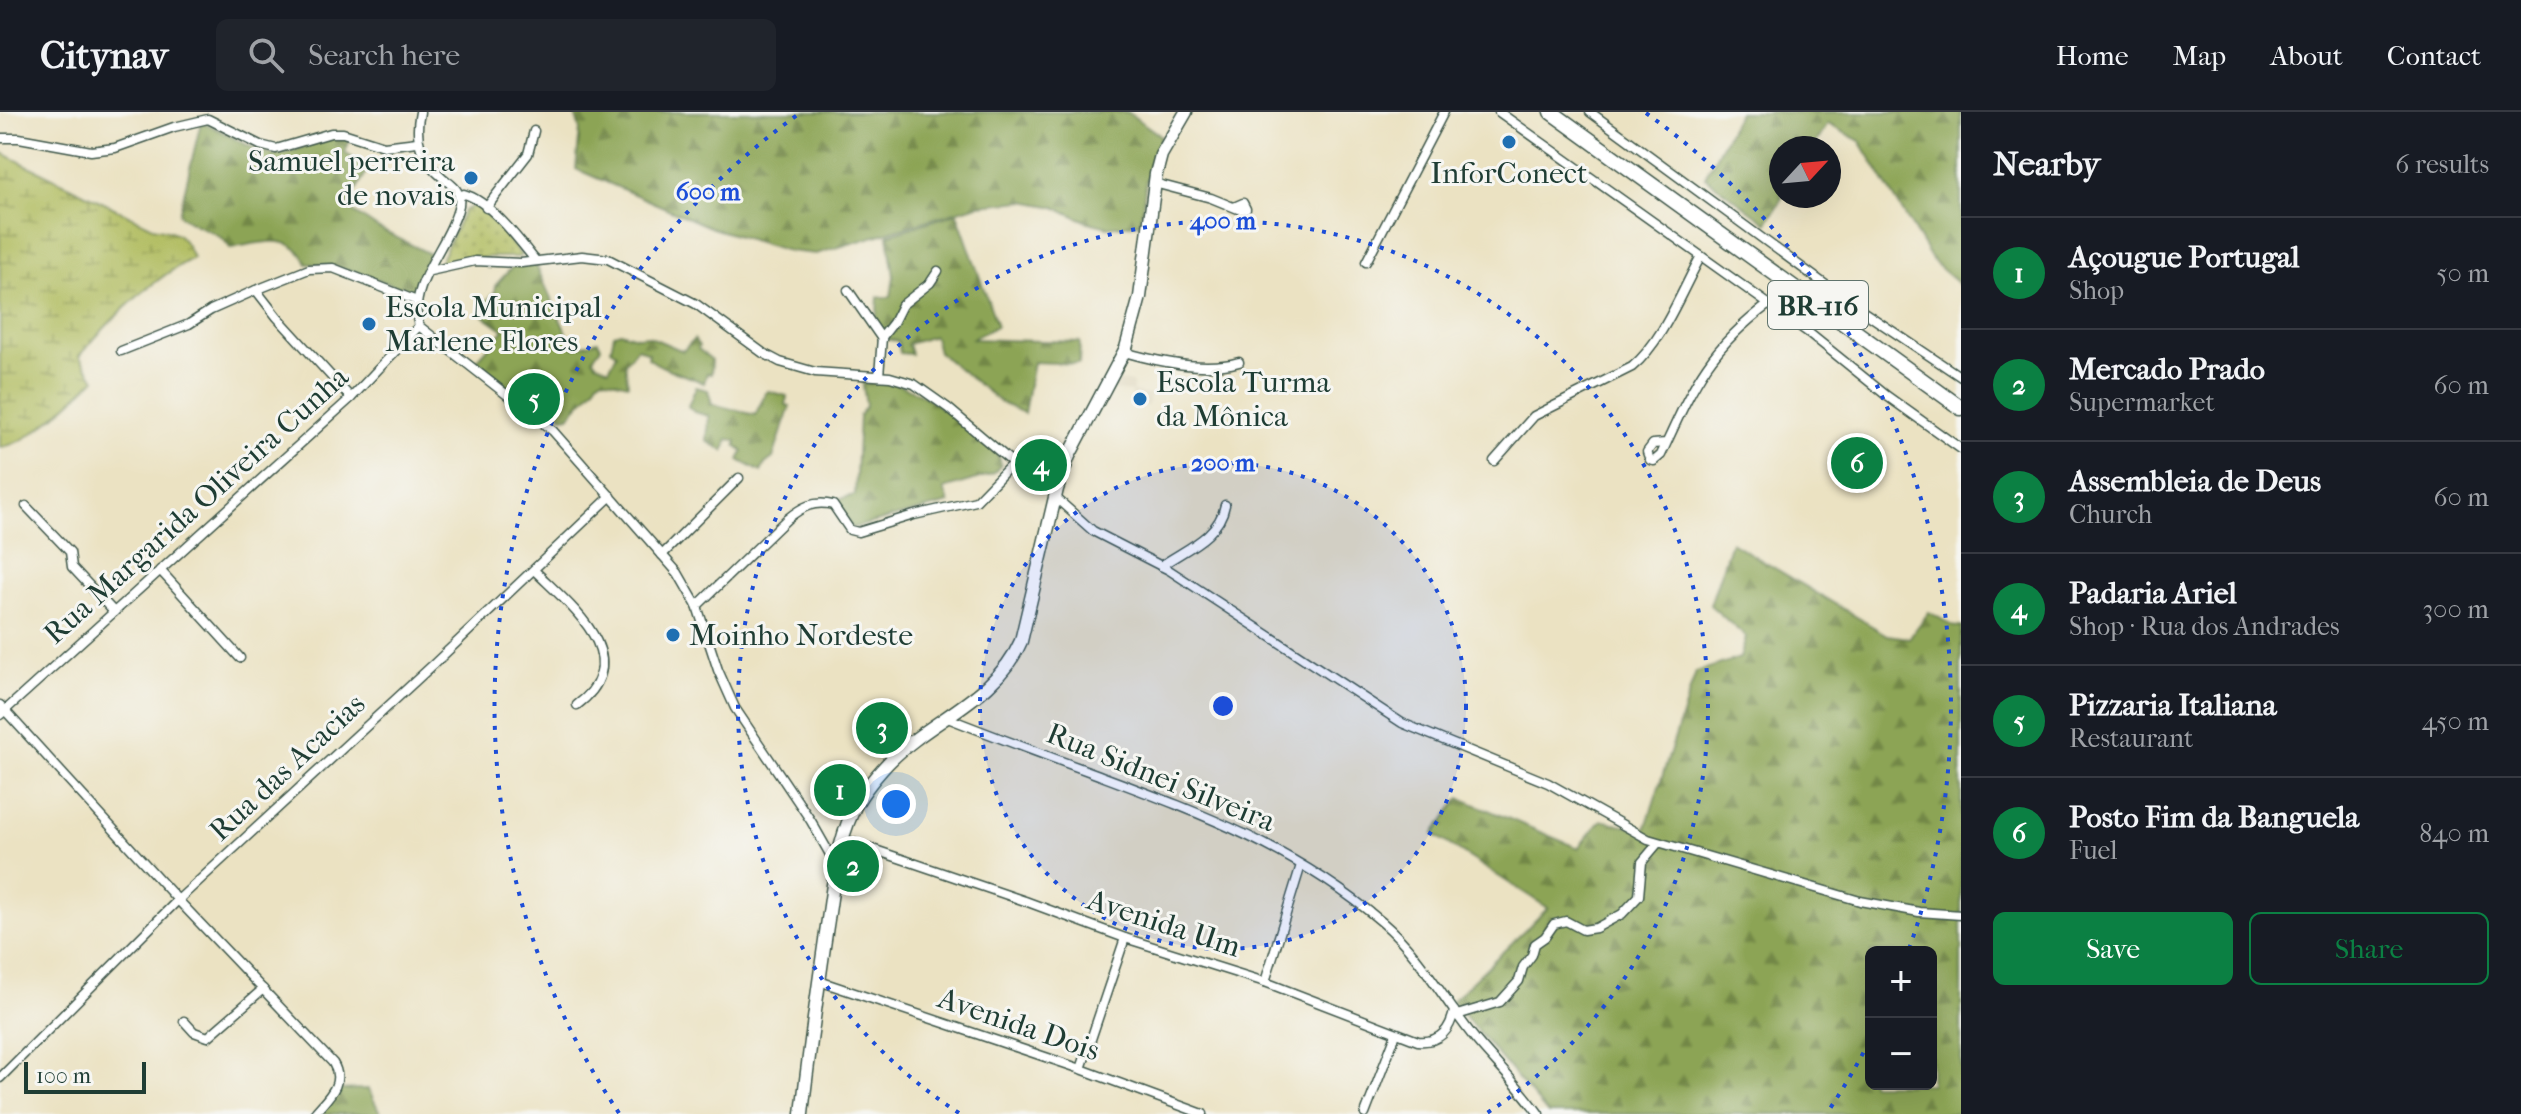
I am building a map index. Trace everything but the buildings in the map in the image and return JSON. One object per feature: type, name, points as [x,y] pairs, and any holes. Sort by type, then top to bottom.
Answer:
[{"type":"highway","name":"BR-116","points":[[1551,112],[1961,408]]},
{"type":"street","points":[[420,112],[417,142],[425,160],[456,188],[459,197],[455,218],[417,301],[419,326],[536,415],[567,445],[686,584],[735,708],[836,865]]},
{"type":"street","points":[[802,1114],[836,865],[852,813],[876,776],[906,746],[982,692],[1006,669],[1014,656],[1021,641],[1056,493],[1085,422],[1124,352],[1140,297],[1154,183],[1161,155],[1186,112]]},
{"type":"street","points":[[1366,262],[1444,112]]},
{"type":"street","points":[[1499,112],[1769,304],[1961,449]]},
{"type":"street","points":[[1590,112],[1849,302],[1961,377]]},
{"type":"street","points":[[0,138],[19,138],[91,151],[115,148],[195,116],[276,149],[331,133],[343,133],[384,146],[417,142]]},
{"type":"street","points":[[486,208],[528,154],[534,131]]},
{"type":"street","points":[[1154,183],[1234,207]]},
{"type":"street","points":[[459,197],[464,194],[471,196],[486,208],[535,260]]},
{"type":"street","points":[[430,271],[475,261],[521,263],[582,256],[608,259],[696,304],[780,362],[815,372],[904,380],[925,391],[1013,463],[1056,493],[1093,531],[1161,566],[1416,730],[1548,783],[1658,843],[1716,857],[1860,901],[1961,915]]},
{"type":"street","points":[[1494,461],[1534,416],[1632,367],[1644,357],[1701,256]]},
{"type":"street","points":[[121,351],[189,324],[211,310],[309,269],[333,268],[417,301]]},
{"type":"street","points":[[879,376],[882,339],[902,305],[930,283],[938,271]]},
{"type":"street","points":[[256,290],[351,398]]},
{"type":"street","points":[[848,290],[882,339]]},
{"type":"street","points":[[1836,318],[1849,302]]},
{"type":"street","points":[[1666,443],[1688,401],[1690,390],[1711,357],[1750,317],[1769,304]]},
{"type":"street","name":"Rua Margarida Oliveira Cunha","points":[[2,710],[351,398],[419,326]]},
{"type":"street","points":[[1124,352],[1160,361],[1213,366],[1239,362]]},
{"type":"street","points":[[697,606],[787,519],[804,507],[829,503],[838,510],[850,530],[858,532],[976,501],[1013,463]]},
{"type":"street","points":[[662,555],[739,478]]},
{"type":"street","name":"Rua das Acacias","points":[[0,1078],[178,900],[611,496]]},
{"type":"street","points":[[1161,566],[1219,525],[1225,505]]},
{"type":"street","points":[[26,506],[70,552],[72,567],[114,612]]},
{"type":"street","points":[[160,570],[240,658]]},
{"type":"street","points":[[534,570],[586,623],[598,641],[601,652],[599,677],[588,697],[577,705]]},
{"type":"street","points":[[2,710],[339,1072],[336,1087],[314,1114]]},
{"type":"street","name":"Rua Sidnei Silveira","points":[[945,717],[1196,811],[1257,838],[1301,865],[1384,924],[1420,963],[1477,1041],[1516,1082],[1539,1114]]},
{"type":"street","name":"Avenida Um","points":[[843,839],[1125,938],[1265,982],[1418,1041],[1433,1040],[1448,1030],[1456,1013]]},
{"type":"street","points":[[1456,1013],[1500,1002],[1519,981],[1535,944],[1545,937],[1554,924],[1566,921],[1583,930],[1596,928],[1626,911],[1639,896],[1642,862],[1658,843]]},
{"type":"street","points":[[1265,982],[1301,865]]},
{"type":"street","points":[[1081,1069],[1125,938]]},
{"type":"street","name":"Avenida Dois","points":[[819,981],[1081,1069],[1203,1114]]},
{"type":"street","points":[[184,1021],[194,1032],[208,1037],[263,989]]},
{"type":"street","points":[[1365,1114],[1396,1034]]},
{"type":"shaded area","points":[[1113,380],[1133,383],[1133,392],[1150,395],[1148,406],[1130,404],[1131,392],[1112,390]]},
{"type":"green space","points":[[574,112],[1127,112],[1161,136],[1146,182],[1140,223],[1108,227],[1055,207],[1024,201],[978,205],[816,254],[788,251],[712,228],[576,169],[580,129]]},
{"type":"green space","points":[[1739,112],[1961,112],[1961,286],[1934,263],[1860,141],[1828,124],[1820,136],[1769,136],[1769,208],[1776,208],[1767,223],[1705,177]]},
{"type":"green space","points":[[201,122],[250,146],[277,154],[331,138],[350,139],[345,153],[369,168],[346,207],[379,229],[432,255],[419,283],[411,291],[347,270],[307,264],[301,253],[284,243],[263,242],[230,248],[219,236],[179,214]]},
{"type":"green space","points":[[0,152],[153,227],[174,232],[183,239],[193,258],[161,278],[132,302],[79,356],[95,379],[37,430],[0,447]]},
{"type":"green space","points":[[473,206],[480,207],[521,255],[519,257],[488,257],[439,264],[464,211]]},
{"type":"green space","points":[[957,213],[997,326],[971,339],[1080,342],[1079,364],[1033,362],[1024,413],[1003,404],[938,352],[934,336],[908,344],[911,354],[900,353],[898,341],[882,339],[873,323],[878,297],[891,297],[894,276],[888,235]]},
{"type":"green space","points":[[514,265],[536,265],[573,348],[598,341],[601,347],[593,358],[596,363],[609,369],[617,353],[611,349],[614,334],[620,332],[637,337],[648,336],[683,351],[694,339],[698,349],[712,360],[711,374],[707,373],[704,383],[661,366],[648,358],[649,353],[637,348],[625,363],[628,384],[603,378],[597,381],[569,416],[562,417],[559,411],[563,400],[554,380],[523,396],[506,387],[478,365],[478,359],[504,330],[484,316],[485,303]]},
{"type":"green space","points":[[862,379],[900,385],[933,402],[994,451],[1001,465],[993,474],[944,489],[949,503],[852,528],[836,500],[855,495],[859,416],[866,406]]},
{"type":"green space","points":[[696,387],[708,390],[712,404],[755,415],[767,391],[787,396],[786,405],[790,406],[773,458],[761,472],[739,460],[743,452],[736,445],[737,441],[728,439],[724,451],[707,441],[709,416],[694,412],[688,406]]},
{"type":"green space","points":[[1731,542],[1887,635],[1909,638],[1929,612],[1955,627],[1961,626],[1961,1114],[1548,1114],[1452,1001],[1548,908],[1433,834],[1460,798],[1578,848],[1601,820],[1645,830],[1696,672],[1740,658],[1746,637],[1710,605]]},
{"type":"green space","points":[[368,1089],[381,1114],[316,1114],[338,1090]]},
{"type":"place","name":"InforConect","points":[[1509,142]]},
{"type":"place","name":"Samuel perreira de novais","points":[[471,178]]},
{"type":"place","name":"Escola Municipal Marlene Flores","points":[[369,324]]},
{"type":"place","name":"Pizzaria Italiana","points":[[534,399]]},
{"type":"place","name":"Escola Turma da Mônica","points":[[1140,399]]},
{"type":"place","name":"Posto Fim da Banguela","points":[[1857,463]]},
{"type":"place","name":"Padaria Ariel","points":[[1041,465]]},
{"type":"place","name":"Moinho Nordeste","points":[[673,635]]},
{"type":"place","name":"Assembleia de Deus","points":[[882,728]]},
{"type":"place","name":"Açougue Portugal","points":[[840,790]]},
{"type":"place","name":"Mercado Prado","points":[[853,866]]}]
